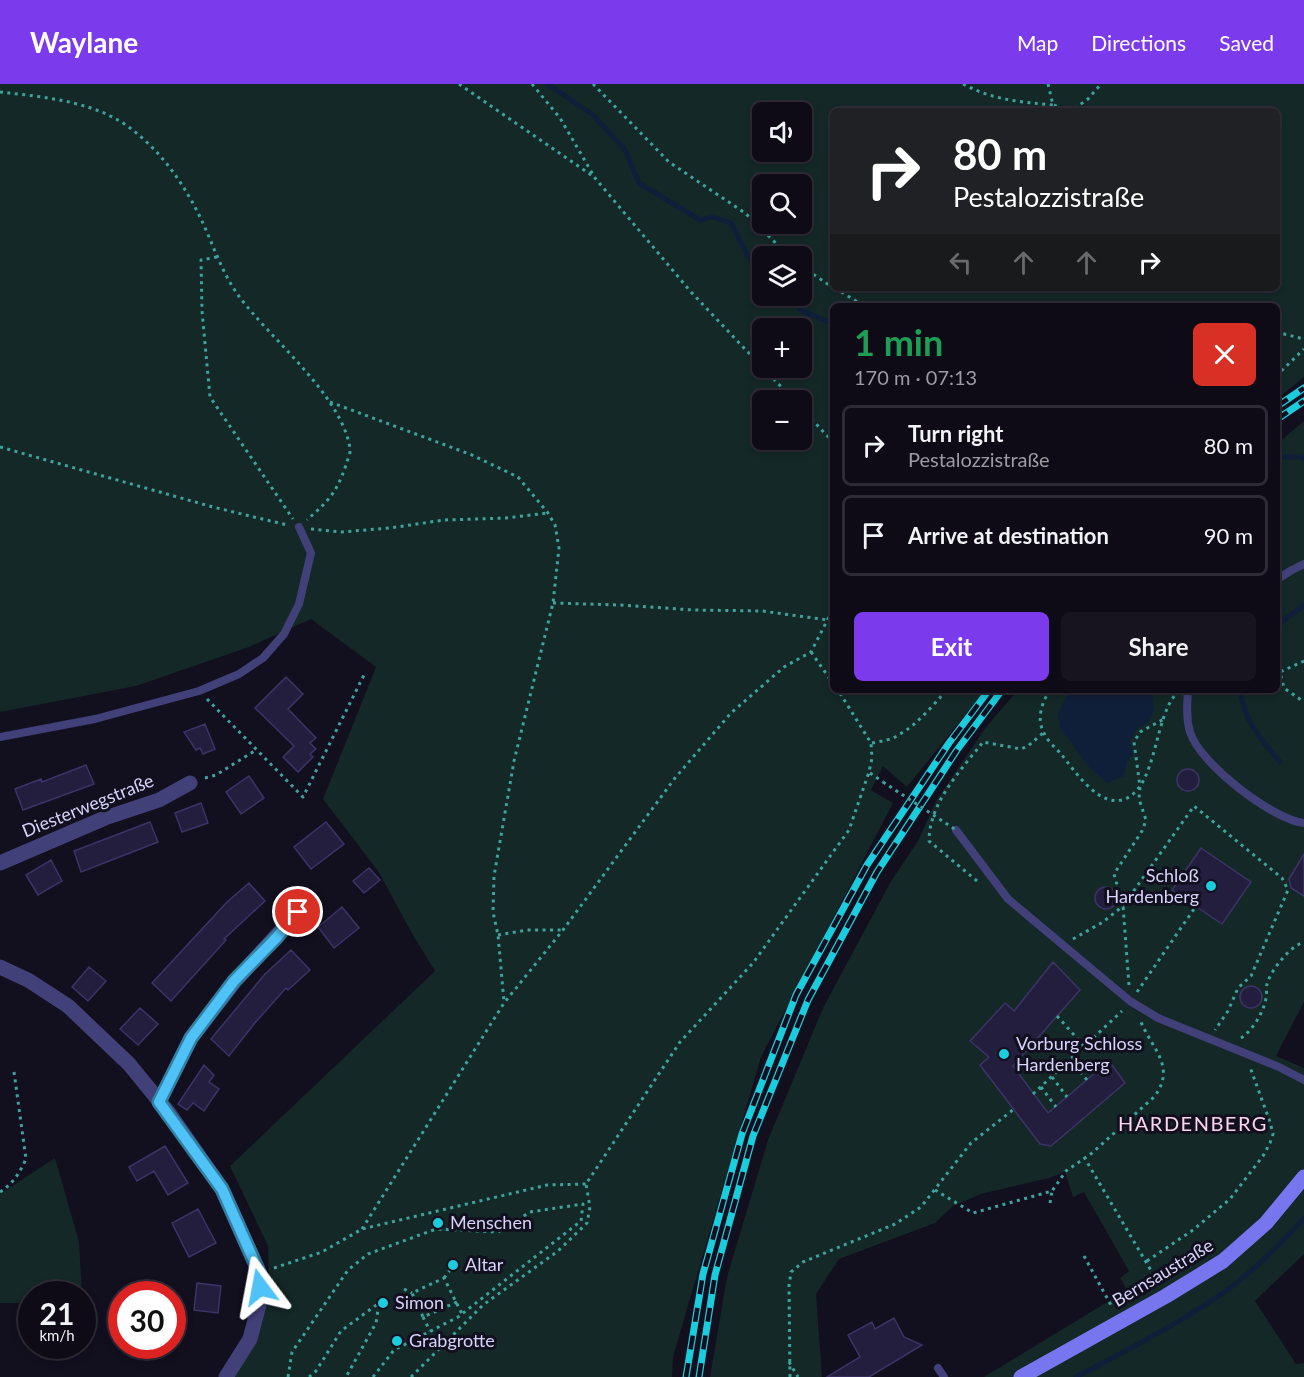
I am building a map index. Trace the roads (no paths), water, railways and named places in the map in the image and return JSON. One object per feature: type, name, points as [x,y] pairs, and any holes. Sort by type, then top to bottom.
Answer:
[{"type":"main road","name":"Bernsaustraße","points":[[1021,1377],[1166,1296],[1223,1261],[1266,1223],[1304,1177]]},
{"type":"street","name":"Diesterwegstraße","points":[[0,863],[105,818],[159,800],[190,783]]},
{"type":"street","points":[[159,1102],[191,1038],[234,981],[298,912]]},
{"type":"street","points":[[0,967],[28,980],[68,1006],[129,1064],[222,1189],[259,1272],[260,1301],[250,1339],[226,1377]]},
{"type":"lane","points":[[0,737],[95,718],[199,691],[239,674],[263,658],[284,634],[299,604],[311,553],[299,527]]},
{"type":"lane","points":[[1280,578],[1304,564]]},
{"type":"lane","points":[[1188,693],[1186,707],[1190,733],[1209,762],[1233,784],[1267,806],[1304,823]]},
{"type":"lane","points":[[956,830],[1008,899],[1138,1007],[1158,1018],[1279,1067],[1304,1080]]},
{"type":"lane","points":[[938,1368],[944,1377]]},
{"type":"water","points":[[1068,693],[1152,693],[1154,711],[1148,723],[1137,728],[1130,741],[1133,755],[1127,760],[1124,776],[1107,783],[1090,768],[1060,728],[1058,713]]},
{"type":"waterway","points":[[548,84],[593,115],[625,150],[639,183],[700,220],[713,217],[731,223],[752,262]]},
{"type":"waterway","points":[[797,306],[830,323]]},
{"type":"waterway","points":[[1280,457],[1304,459]]},
{"type":"waterway","points":[[1280,623],[1304,605]]},
{"type":"waterway","points":[[1241,693],[1249,720],[1260,738],[1280,762]]},
{"type":"waterway","points":[[1076,1377],[1169,1327],[1223,1293],[1255,1267],[1304,1219]]},
{"type":"railway","points":[[1280,404],[1304,388]]},
{"type":"railway","points":[[1280,417],[1304,401]]},
{"type":"railway","points":[[686,1377],[703,1274],[742,1134],[796,995],[867,865],[949,743],[987,693]]},
{"type":"railway","points":[[699,1377],[715,1275],[753,1136],[808,1000],[877,872],[957,750],[1000,693]]},
{"type":"place","name":"Schloß Hardenberg","points":[[1211,886]]},
{"type":"place","name":"Vorburg Schloss Hardenberg","points":[[1004,1054]]},
{"type":"place","name":"Menschen","points":[[438,1223]]},
{"type":"place","name":"Altar","points":[[453,1265]]},
{"type":"place","name":"Simon","points":[[383,1303]]},
{"type":"place","name":"Grabgrotte","points":[[397,1341]]},
{"type":"district","name":"HARDENBERG","points":[[1193,1124]]}]
